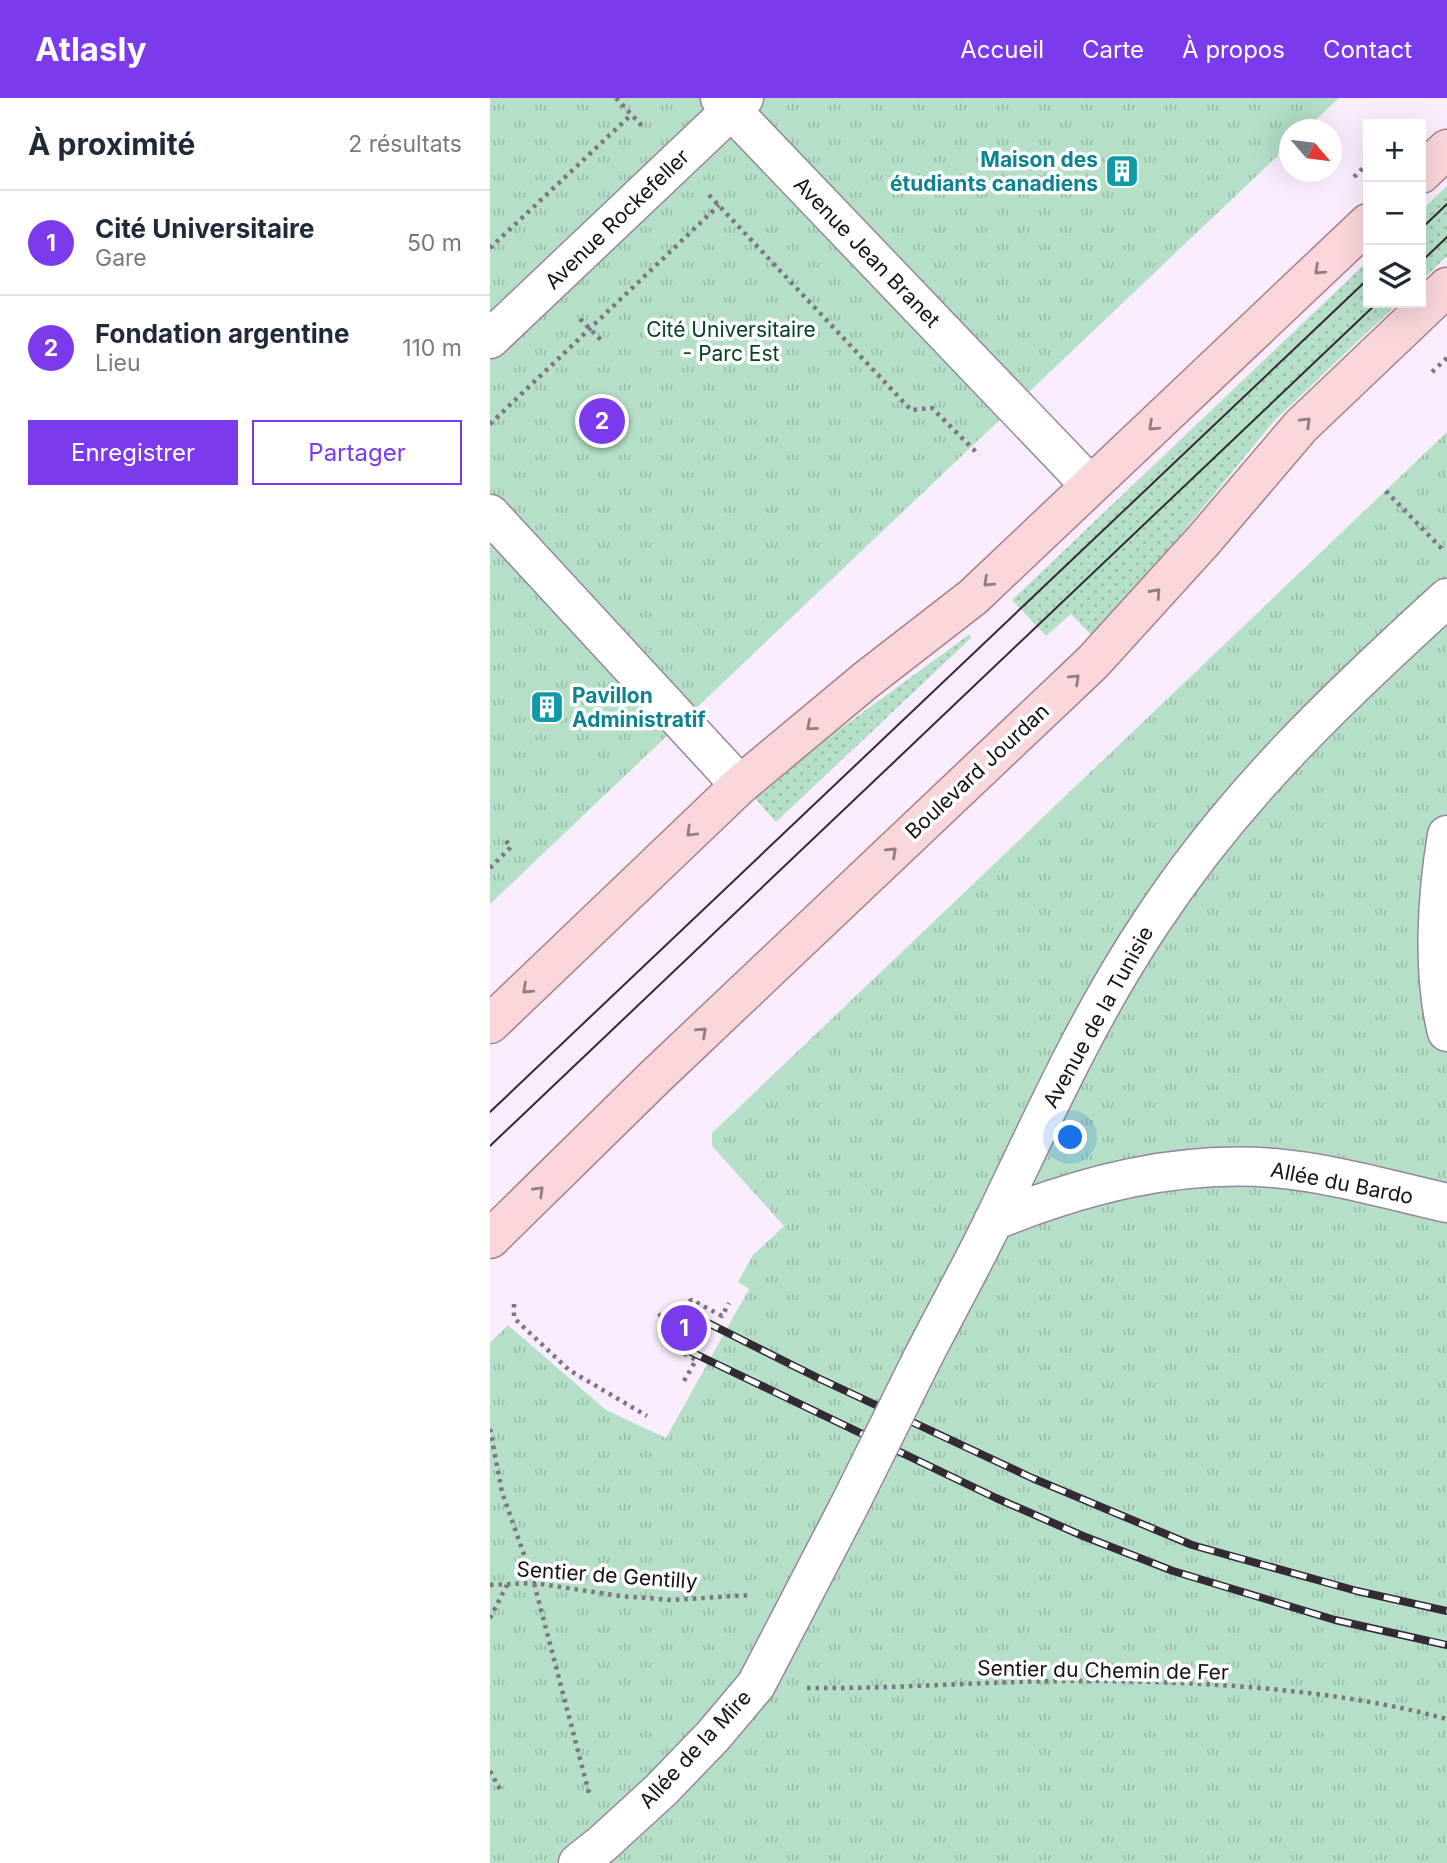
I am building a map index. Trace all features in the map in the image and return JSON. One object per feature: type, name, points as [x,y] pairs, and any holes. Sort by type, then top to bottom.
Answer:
[{"type":"main road","points":[[1426,169],[1447,149]]},
{"type":"main road","points":[[490,1024],[740,785],[866,680],[972,597],[1363,228]]},
{"type":"main road","name":"Boulevard Jourdan","points":[[490,1239],[655,1077],[1093,662],[1203,541],[1301,426],[1447,287]]},
{"type":"street","name":"Avenue Rockefeller","points":[[490,339],[677,162],[732,102]]},
{"type":"street","name":"Avenue Jean Branet","points":[[732,102],[1090,485]]},
{"type":"street","points":[[490,514],[740,785]]},
{"type":"street","name":"Avenue de la Tunisie","points":[[849,1506],[993,1221],[1051,1098],[1102,1002],[1151,922],[1241,801],[1289,748],[1447,598]]},
{"type":"street","points":[[1447,835],[1438,935],[1443,1017],[1447,1032]]},
{"type":"street","name":"Allée du Bardo","points":[[993,1221],[1038,1203],[1132,1177],[1181,1169],[1226,1166],[1321,1174],[1447,1203]]},
{"type":"street","name":"Allée de la Mire","points":[[590,1854],[662,1790],[713,1736],[755,1685],[849,1506]]},
{"type":"path","points":[[616,98],[911,410],[932,408],[979,455]]},
{"type":"path","points":[[490,248],[632,114]]},
{"type":"path","points":[[490,424],[719,205]]},
{"type":"path","points":[[1386,491],[1447,554]]},
{"type":"path","points":[[490,868],[511,847],[506,841]]},
{"type":"path","points":[[684,1381],[696,1360],[667,1344],[660,1315],[692,1300],[722,1316],[729,1303]]},
{"type":"path","points":[[514,1304],[514,1318],[569,1370],[647,1416]]},
{"type":"path","points":[[490,1429],[502,1492],[534,1583],[590,1854]]},
{"type":"path","name":"Sentier de Gentilly","points":[[490,1585],[534,1583],[620,1596],[672,1600],[807,1590]]},
{"type":"path","points":[[490,1618],[507,1584]]},
{"type":"path","name":"Sentier du Chemin de Fer","points":[[755,1685],[852,1688],[1078,1681],[1228,1686],[1352,1699],[1447,1719]]},
{"type":"path","points":[[490,1770],[502,1793]]},
{"type":"green space","name":"Cité Universitaire - Parc Est","points":[[490,98],[1339,98],[1317,119],[1279,119],[1279,154],[490,904]]},
{"type":"green space","points":[[1447,186],[1447,256],[1426,276],[1426,245],[1426,206]]},
{"type":"green space","points":[[1363,266],[1363,308],[1393,308],[1274,421],[1095,639],[1071,614],[1046,636],[1012,600]]},
{"type":"green space","points":[[1447,432],[1447,1863],[490,1863],[490,1343],[508,1325],[606,1410],[666,1438],[749,1289],[738,1282],[753,1255],[784,1226],[712,1146],[712,1133]]},
{"type":"green space","points":[[970,634],[971,638],[776,822],[751,794]]},
{"type":"tram line","points":[[1426,224],[1447,204]]},
{"type":"tram line","points":[[1426,257],[1447,237]]},
{"type":"tram line","points":[[490,1112],[1363,284]]},
{"type":"tram line","points":[[490,1146],[1372,308]]},
{"type":"railway","points":[[704,1321],[818,1378],[1032,1478],[1192,1545],[1357,1591],[1447,1611]]},
{"type":"railway","points":[[687,1350],[996,1498],[1173,1571],[1335,1620],[1447,1645]]},
{"type":"place","name":"Maison des étudiants canadiens","points":[[1122,171]]},
{"type":"place","name":"Fondation argentine","points":[[602,421]]},
{"type":"place","name":"Pavillon Administratif","points":[[547,707]]},
{"type":"place","name":"Cité Universitaire","points":[[684,1328]]}]
